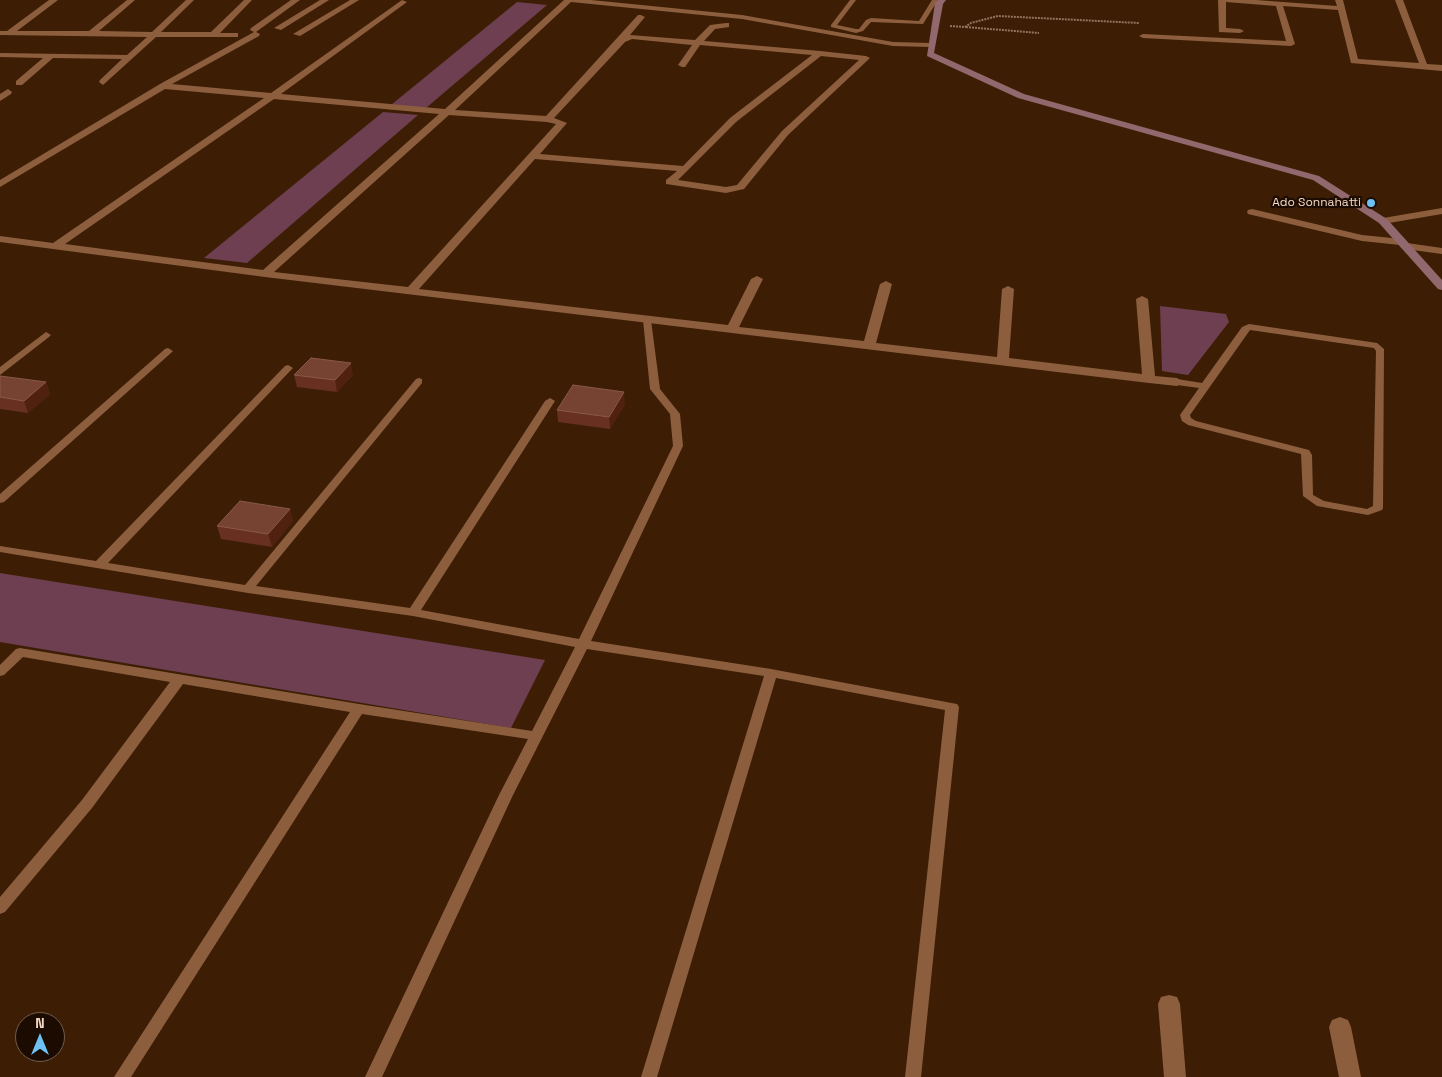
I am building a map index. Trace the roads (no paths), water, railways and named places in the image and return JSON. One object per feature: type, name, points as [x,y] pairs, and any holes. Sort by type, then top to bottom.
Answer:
[{"type":"street","points":[[4,33],[54,0]]},
{"type":"street","points":[[91,34],[132,0]]},
{"type":"street","points":[[103,82],[190,0]]},
{"type":"street","points":[[214,34],[248,0]]},
{"type":"street","points":[[0,184],[255,32],[296,0]]},
{"type":"street","points":[[278,28],[325,0]]},
{"type":"street","points":[[297,34],[355,0]]},
{"type":"street","points":[[265,274],[447,112],[569,0],[742,17],[893,44],[931,45]]},
{"type":"street","points":[[942,0],[939,3],[930,54],[1021,96],[1316,178],[1383,221],[1442,287]]},
{"type":"street","points":[[1250,32],[1222,30],[1223,0],[1279,4],[1339,4],[1354,61],[1442,68]]},
{"type":"street","points":[[1399,0],[1424,66]]},
{"type":"street","points":[[56,246],[272,97],[403,2]]},
{"type":"street","points":[[1143,36],[1291,44],[1279,4]]},
{"type":"street","points":[[548,119],[641,17]]},
{"type":"street","points":[[682,65],[698,42],[713,27],[726,25]]},
{"type":"street","points":[[4,33],[235,35]]},
{"type":"street","points":[[1278,34],[1288,34]]},
{"type":"street","points":[[622,40],[639,37],[820,53],[866,58],[784,133],[740,187],[726,190],[670,182],[733,120],[820,53]]},
{"type":"street","points":[[0,55],[130,57]]},
{"type":"street","points":[[19,83],[52,56]]},
{"type":"street","points":[[163,86],[272,97],[548,119],[562,123],[411,291]]},
{"type":"street","points":[[534,156],[685,168]]},
{"type":"street","points":[[1383,221],[1442,211]]},
{"type":"street","points":[[1252,212],[1362,238],[1442,252]]},
{"type":"street","points":[[0,239],[265,274],[647,320],[869,344],[1177,382]]},
{"type":"street","points":[[732,329],[757,279]]},
{"type":"street","points":[[869,344],[886,284]]},
{"type":"street","points":[[1003,361],[1008,289]]},
{"type":"street","points":[[1142,299],[1149,378]]},
{"type":"street","points":[[1169,1004],[1175,1077]]},
{"type":"street","points":[[1340,1027],[1350,1077]]},
{"type":"lane","points":[[853,0],[833,26],[856,31],[861,30],[871,20],[921,23],[935,0]]},
{"type":"lane","points":[[374,1077],[506,795],[583,644],[678,446],[675,414],[655,389],[647,320]]},
{"type":"lane","points":[[1249,328],[1380,348],[1378,508],[1368,512],[1321,504],[1314,501],[1308,496],[1307,455],[1300,450],[1192,423],[1186,419],[1186,415],[1205,386],[1245,329],[1249,328]]},
{"type":"lane","points":[[0,372],[46,336]]},
{"type":"lane","points":[[0,500],[168,352]]},
{"type":"lane","points":[[100,564],[288,368]]},
{"type":"lane","points":[[248,589],[419,381]]},
{"type":"lane","points":[[1177,382],[1205,386]]},
{"type":"lane","points":[[413,612],[550,400]]},
{"type":"lane","points":[[0,549],[248,589],[413,612],[583,644],[771,673],[952,707],[914,1077]]},
{"type":"lane","points":[[0,672],[20,652],[359,709],[536,736]]},
{"type":"lane","points":[[649,1077],[771,673]]},
{"type":"lane","points":[[0,908],[87,804],[180,678]]},
{"type":"lane","points":[[122,1077],[359,709]]},
{"type":"place","name":"Ado Sonnahatti","points":[[1371,203]]}]
